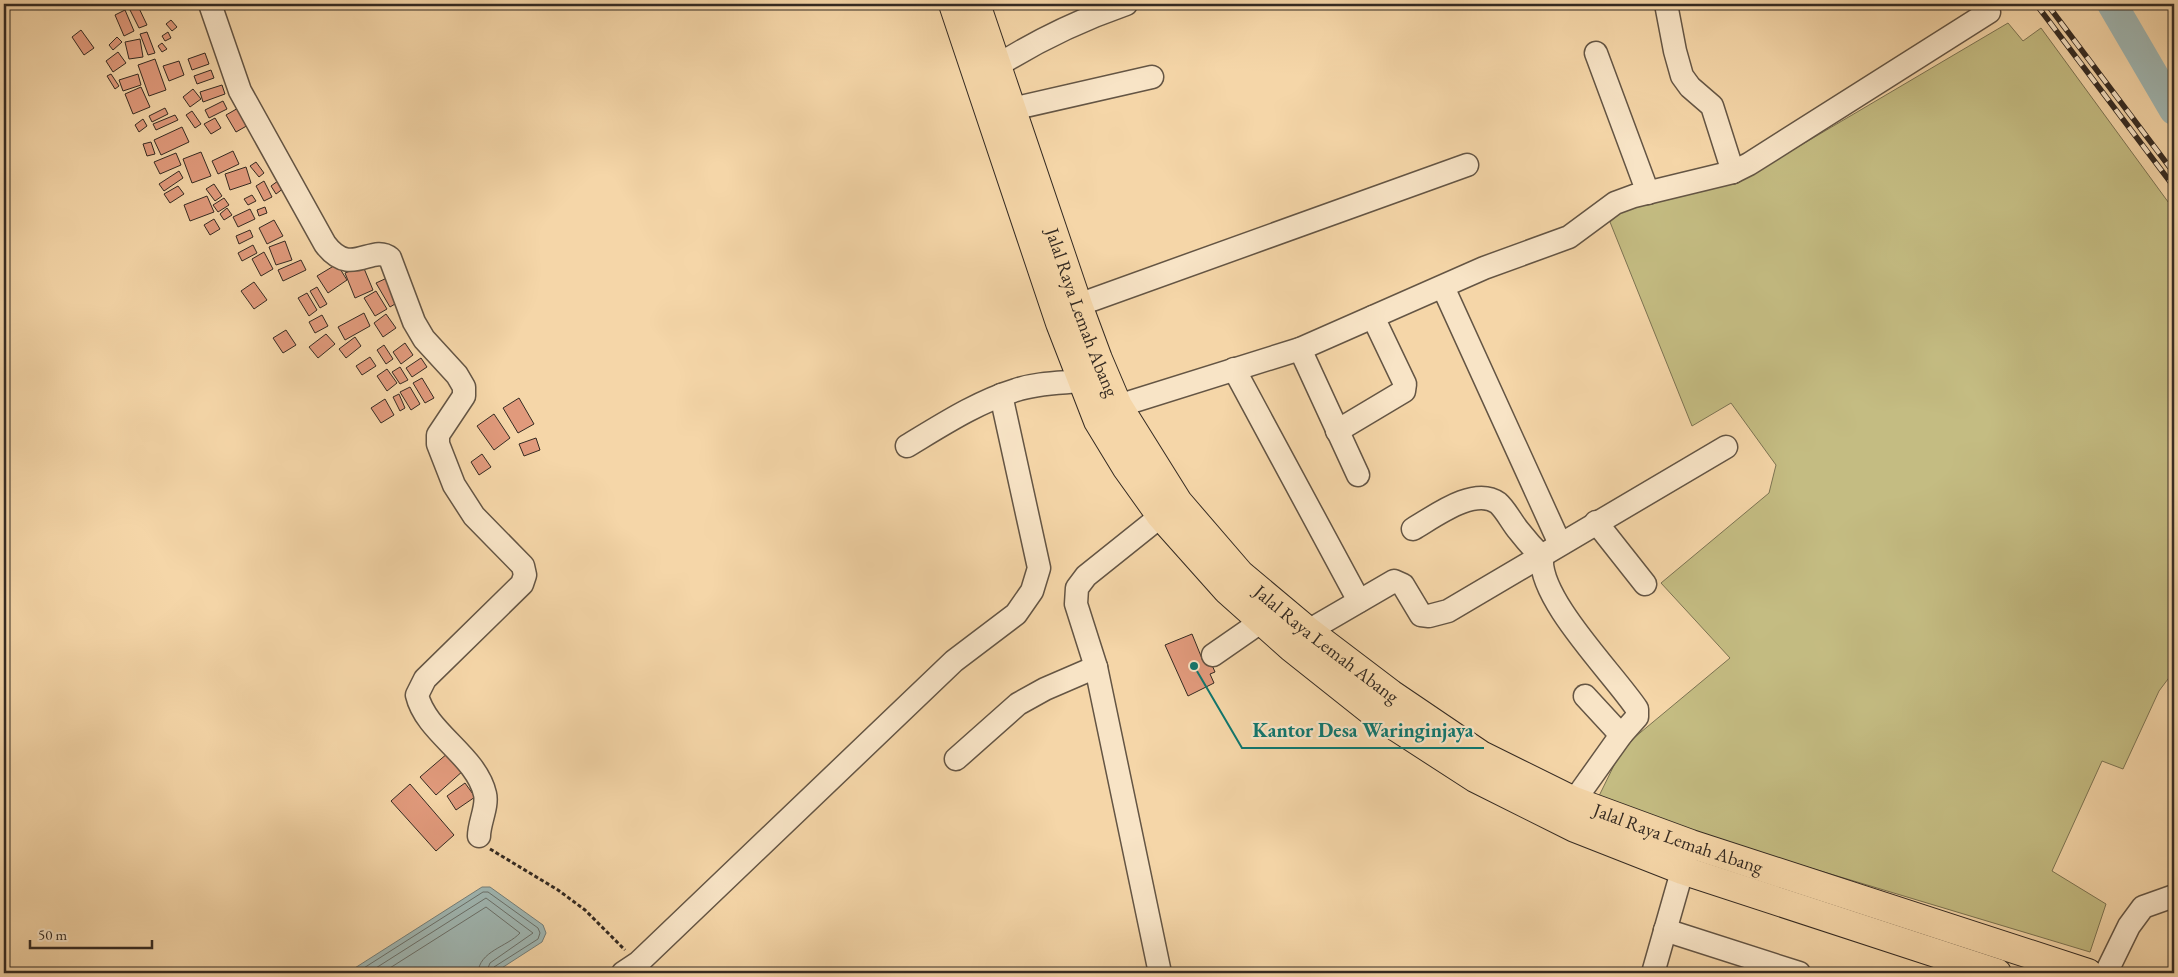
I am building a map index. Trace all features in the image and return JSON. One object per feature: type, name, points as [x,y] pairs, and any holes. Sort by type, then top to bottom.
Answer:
[{"type":"highway","name":"Jalal Raya Lemah Abang","points":[[953,4],[1081,381],[1098,421],[1126,468],[1161,516],[1227,590],[1292,648],[1370,710],[1475,778],[1575,828],[1682,870],[1997,973]]},
{"type":"highway","name":"Jalal Raya Lemah Abang","points":[[976,4],[1078,305],[1118,406],[1169,488],[1240,574],[1308,631],[1392,694],[1481,755],[1574,801],[1690,844],[2088,973]]},
{"type":"street","points":[[210,4],[240,91],[325,244],[338,258],[349,260],[381,254],[390,258],[414,322],[424,339],[464,387],[464,396],[438,435],[438,444],[454,485],[474,516],[524,566],[525,575],[522,584],[425,679],[417,695],[424,713],[482,783],[486,796],[479,836]]},
{"type":"street","points":[[998,66],[1050,35],[1097,14],[1126,4]]},
{"type":"street","points":[[1666,4],[1682,76],[1690,87],[1712,106],[1733,172]]},
{"type":"street","points":[[1118,406],[1300,348],[1484,268],[1569,237],[1615,204],[1648,193],[1733,172],[1749,164],[1989,12]]},
{"type":"street","points":[[1596,53],[1648,193]]},
{"type":"street","points":[[1012,109],[1152,77]]},
{"type":"street","points":[[1078,305],[1467,165]]},
{"type":"street","points":[[1443,286],[1560,544]]},
{"type":"street","points":[[1337,431],[1406,388],[1373,317]]},
{"type":"street","points":[[1300,348],[1358,475]]},
{"type":"street","points":[[1234,369],[1359,600]]},
{"type":"street","points":[[907,446],[968,410],[1001,395],[1018,389],[1081,381]]},
{"type":"street","points":[[630,968],[954,661],[1016,614],[1032,591],[1039,568],[1001,395]]},
{"type":"street","points":[[1308,631],[1394,581],[1403,585],[1421,615],[1429,616],[1448,611],[1726,447]]},
{"type":"street","points":[[1413,529],[1459,503],[1473,498],[1492,500],[1499,504],[1520,533],[1542,557],[1541,566],[1553,597],[1570,623],[1637,709],[1637,717],[1621,735],[1574,801]]},
{"type":"street","points":[[1160,973],[1096,667],[1076,604],[1076,588],[1086,576],[1161,516]]},
{"type":"street","points":[[1596,522],[1645,584]]},
{"type":"street","points":[[1213,655],[1262,621]]},
{"type":"street","points":[[956,759],[1018,704],[1045,689],[1096,667]]},
{"type":"street","points":[[1585,696],[1621,735]]},
{"type":"street","points":[[1653,973],[1690,844]]},
{"type":"street","points":[[2106,973],[2129,926],[2143,907],[2174,896]]},
{"type":"street","points":[[1665,930],[1799,973]]},
{"type":"path","points":[[479,836],[488,848],[558,890],[585,910],[630,968]]},
{"type":"shaded area","points":[[2008,23],[2023,41],[2041,28],[2174,210],[2174,671],[2159,691],[2123,769],[2102,761],[2052,871],[2106,904],[2090,952],[1621,811],[1598,798],[1623,747],[1730,658],[1661,583],[1769,493],[1776,465],[1731,403],[1692,426],[1610,222],[1634,200],[1710,180],[1735,184]]},
{"type":"water","points":[[482,887],[490,887],[543,925],[546,933],[542,942],[494,973],[347,973]]},
{"type":"building","points":[[137,4],[147,25],[139,28],[128,6]]},
{"type":"building","points":[[125,10],[134,31],[124,36],[115,15]]},
{"type":"building","points":[[171,20],[177,27],[172,31],[166,24]]},
{"type":"building","points":[[81,30],[94,48],[84,55],[72,37]]},
{"type":"building","points":[[147,32],[155,53],[148,55],[140,34]]},
{"type":"building","points":[[168,32],[171,38],[165,41],[162,36]]},
{"type":"building","points":[[117,37],[122,42],[113,50],[109,45]]},
{"type":"building","points":[[140,39],[143,57],[129,59],[125,42]]},
{"type":"building","points":[[162,43],[167,49],[162,52],[158,46]]},
{"type":"building","points":[[118,52],[126,63],[113,72],[106,61]]},
{"type":"building","points":[[205,53],[209,64],[192,70],[188,59]]},
{"type":"building","points":[[155,59],[166,90],[149,96],[138,65]]},
{"type":"building","points":[[179,61],[184,75],[169,81],[163,66]]},
{"type":"building","points":[[211,70],[214,78],[197,84],[194,76]]},
{"type":"building","points":[[111,74],[119,86],[115,89],[107,76]]},
{"type":"building","points":[[138,74],[141,85],[123,91],[119,80]]},
{"type":"building","points":[[222,85],[225,94],[203,102],[200,92]]},
{"type":"building","points":[[141,87],[150,107],[133,114],[125,94]]},
{"type":"building","points":[[193,89],[201,99],[190,107],[183,97]]},
{"type":"building","points":[[223,101],[227,109],[209,118],[205,110]]},
{"type":"building","points":[[240,107],[250,124],[236,132],[226,115]]},
{"type":"building","points":[[165,108],[168,114],[152,122],[149,116]]},
{"type":"building","points":[[192,111],[201,124],[195,128],[186,115]]},
{"type":"building","points":[[175,115],[178,120],[156,130],[153,124]]},
{"type":"building","points":[[215,118],[221,128],[211,134],[204,124]]},
{"type":"building","points":[[143,119],[147,126],[139,132],[135,125]]},
{"type":"building","points":[[182,127],[189,142],[161,155],[154,140]]},
{"type":"building","points":[[151,142],[155,154],[147,156],[143,144]]},
{"type":"building","points":[[233,151],[239,164],[218,174],[212,161]]},
{"type":"building","points":[[201,152],[211,176],[192,183],[183,159]]},
{"type":"building","points":[[176,153],[181,165],[160,174],[154,162]]},
{"type":"building","points":[[256,162],[264,173],[259,177],[250,166]]},
{"type":"building","points":[[246,167],[251,183],[230,190],[225,174]]},
{"type":"building","points":[[179,171],[183,178],[164,191],[159,184]]},
{"type":"building","points":[[282,178],[288,185],[276,194],[271,186]]},
{"type":"building","points":[[264,181],[272,197],[264,201],[256,186]]},
{"type":"building","points":[[214,184],[222,196],[215,201],[206,189]]},
{"type":"building","points":[[178,186],[184,194],[170,203],[164,194]]},
{"type":"building","points":[[252,195],[256,201],[248,205],[244,199]]},
{"type":"building","points":[[207,196],[214,212],[190,221],[184,205]]},
{"type":"building","points":[[224,198],[229,205],[218,212],[213,205]]},
{"type":"building","points":[[265,207],[267,213],[259,216],[257,210]]},
{"type":"building","points":[[227,208],[232,215],[224,220],[220,214]]},
{"type":"building","points":[[250,209],[255,219],[238,227],[233,217]]},
{"type":"building","points":[[214,219],[220,229],[210,235],[204,225]]},
{"type":"building","points":[[274,220],[283,236],[267,244],[259,228]]},
{"type":"building","points":[[250,230],[253,237],[239,244],[236,236]]},
{"type":"building","points":[[285,241],[292,260],[276,265],[269,247]]},
{"type":"building","points":[[253,245],[257,253],[242,261],[238,253]]},
{"type":"building","points":[[264,252],[273,269],[261,276],[252,259]]},
{"type":"building","points":[[301,260],[306,270],[283,281],[278,270]]},
{"type":"building","points":[[337,264],[347,280],[328,293],[317,276]]},
{"type":"building","points":[[363,266],[373,290],[355,298],[345,273]]},
{"type":"building","points":[[387,278],[400,301],[390,307],[376,283]]},
{"type":"building","points":[[254,282],[267,300],[254,309],[241,291]]},
{"type":"building","points":[[317,287],[327,304],[320,308],[310,291]]},
{"type":"building","points":[[376,291],[387,309],[375,316],[364,298]]},
{"type":"building","points":[[307,293],[317,310],[309,316],[298,298]]},
{"type":"building","points":[[364,313],[370,326],[345,340],[338,327]]},
{"type":"building","points":[[386,314],[396,328],[383,337],[374,323]]},
{"type":"building","points":[[322,315],[328,326],[315,333],[309,322]]},
{"type":"building","points":[[286,330],[296,345],[283,353],[273,338]]},
{"type":"building","points":[[326,334],[335,344],[318,358],[309,347]]},
{"type":"building","points":[[355,337],[361,346],[346,358],[339,349]]},
{"type":"building","points":[[405,343],[413,355],[401,364],[393,352]]},
{"type":"building","points":[[384,345],[393,359],[386,364],[377,350]]},
{"type":"building","points":[[370,357],[376,366],[362,375],[356,366]]},
{"type":"building","points":[[421,358],[427,367],[412,377],[406,368]]},
{"type":"building","points":[[400,367],[408,380],[400,384],[392,372]]},
{"type":"building","points":[[387,369],[397,383],[387,391],[377,376]]},
{"type":"building","points":[[422,378],[434,398],[425,403],[413,383]]},
{"type":"building","points":[[410,387],[420,404],[411,410],[400,392]]},
{"type":"building","points":[[399,394],[405,408],[400,411],[393,397]]},
{"type":"building","points":[[519,398],[534,424],[518,433],[503,408]]},
{"type":"building","points":[[385,399],[394,415],[381,423],[371,408]]},
{"type":"building","points":[[494,414],[510,438],[494,450],[477,426]]},
{"type":"building","points":[[536,438],[540,450],[524,456],[519,444]]},
{"type":"building","points":[[482,454],[491,467],[479,475],[471,462]]},
{"type":"building","points":[[1192,634],[1203,661],[1209,658],[1215,672],[1210,674],[1214,683],[1188,696],[1165,645]]},
{"type":"building","points":[[448,753],[464,770],[436,795],[420,777]]},
{"type":"building","points":[[465,783],[475,797],[456,810],[447,796]]},
{"type":"building","points":[[410,784],[454,835],[436,851],[391,801]]},
{"type":"waterway","points":[[2112,4],[2174,110]]},
{"type":"railway","points":[[2036,4],[2174,187]]},
{"type":"railway","points":[[2047,4],[2174,173]]},
{"type":"place","name":"Kantor Desa Waringinjaya","points":[[1194,666]]}]
